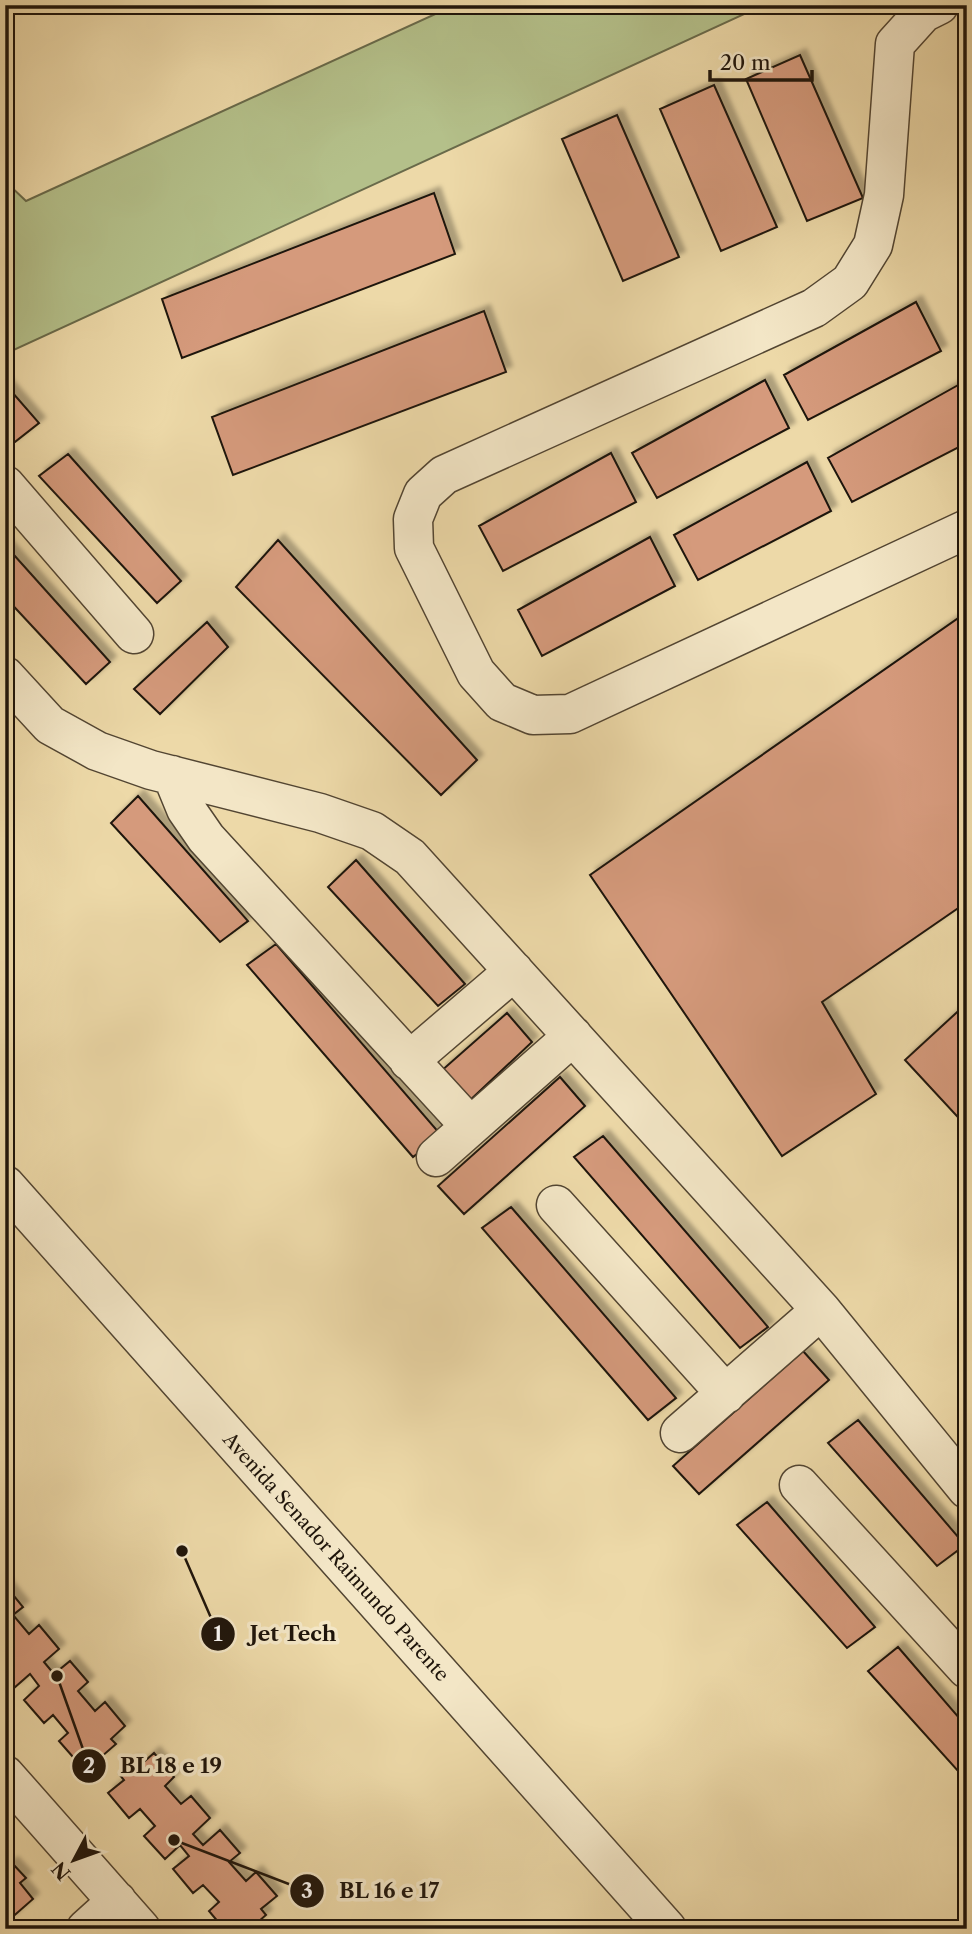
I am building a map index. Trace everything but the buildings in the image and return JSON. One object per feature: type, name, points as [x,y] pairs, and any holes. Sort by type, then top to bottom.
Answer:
[{"type":"street","points":[[939,5],[923,13],[895,44],[884,195],[873,245],[850,282],[814,308],[443,475],[424,494],[413,519],[414,548],[477,673],[502,702],[533,715],[570,713],[967,529]]},
{"type":"street","points":[[6,487],[134,634]]},
{"type":"street","points":[[5,676],[50,725],[97,751],[172,775],[320,813],[372,831],[410,857],[821,1310],[967,1489]]},
{"type":"street","points":[[172,775],[186,809],[206,838],[470,1126]]},
{"type":"street","points":[[409,1061],[513,971]]},
{"type":"street","points":[[436,1157],[573,1036]]},
{"type":"street","name":"Avenida Senador Raimundo Parente","points":[[5,1185],[667,1929]]},
{"type":"street","points":[[556,1205],[726,1394]]},
{"type":"street","points":[[680,1433],[821,1310]]},
{"type":"street","points":[[799,1485],[967,1669]]},
{"type":"street","points":[[5,1775],[129,1915],[86,1929]]},
{"type":"green space","points":[[455,5],[764,5],[5,354],[5,181],[26,201]]},
{"type":"place","name":"Jet Tech","points":[[182,1551]]},
{"type":"place","name":"BL 18 e 19","points":[[57,1676]]},
{"type":"place","name":"BL 16 e 17","points":[[174,1840]]}]
